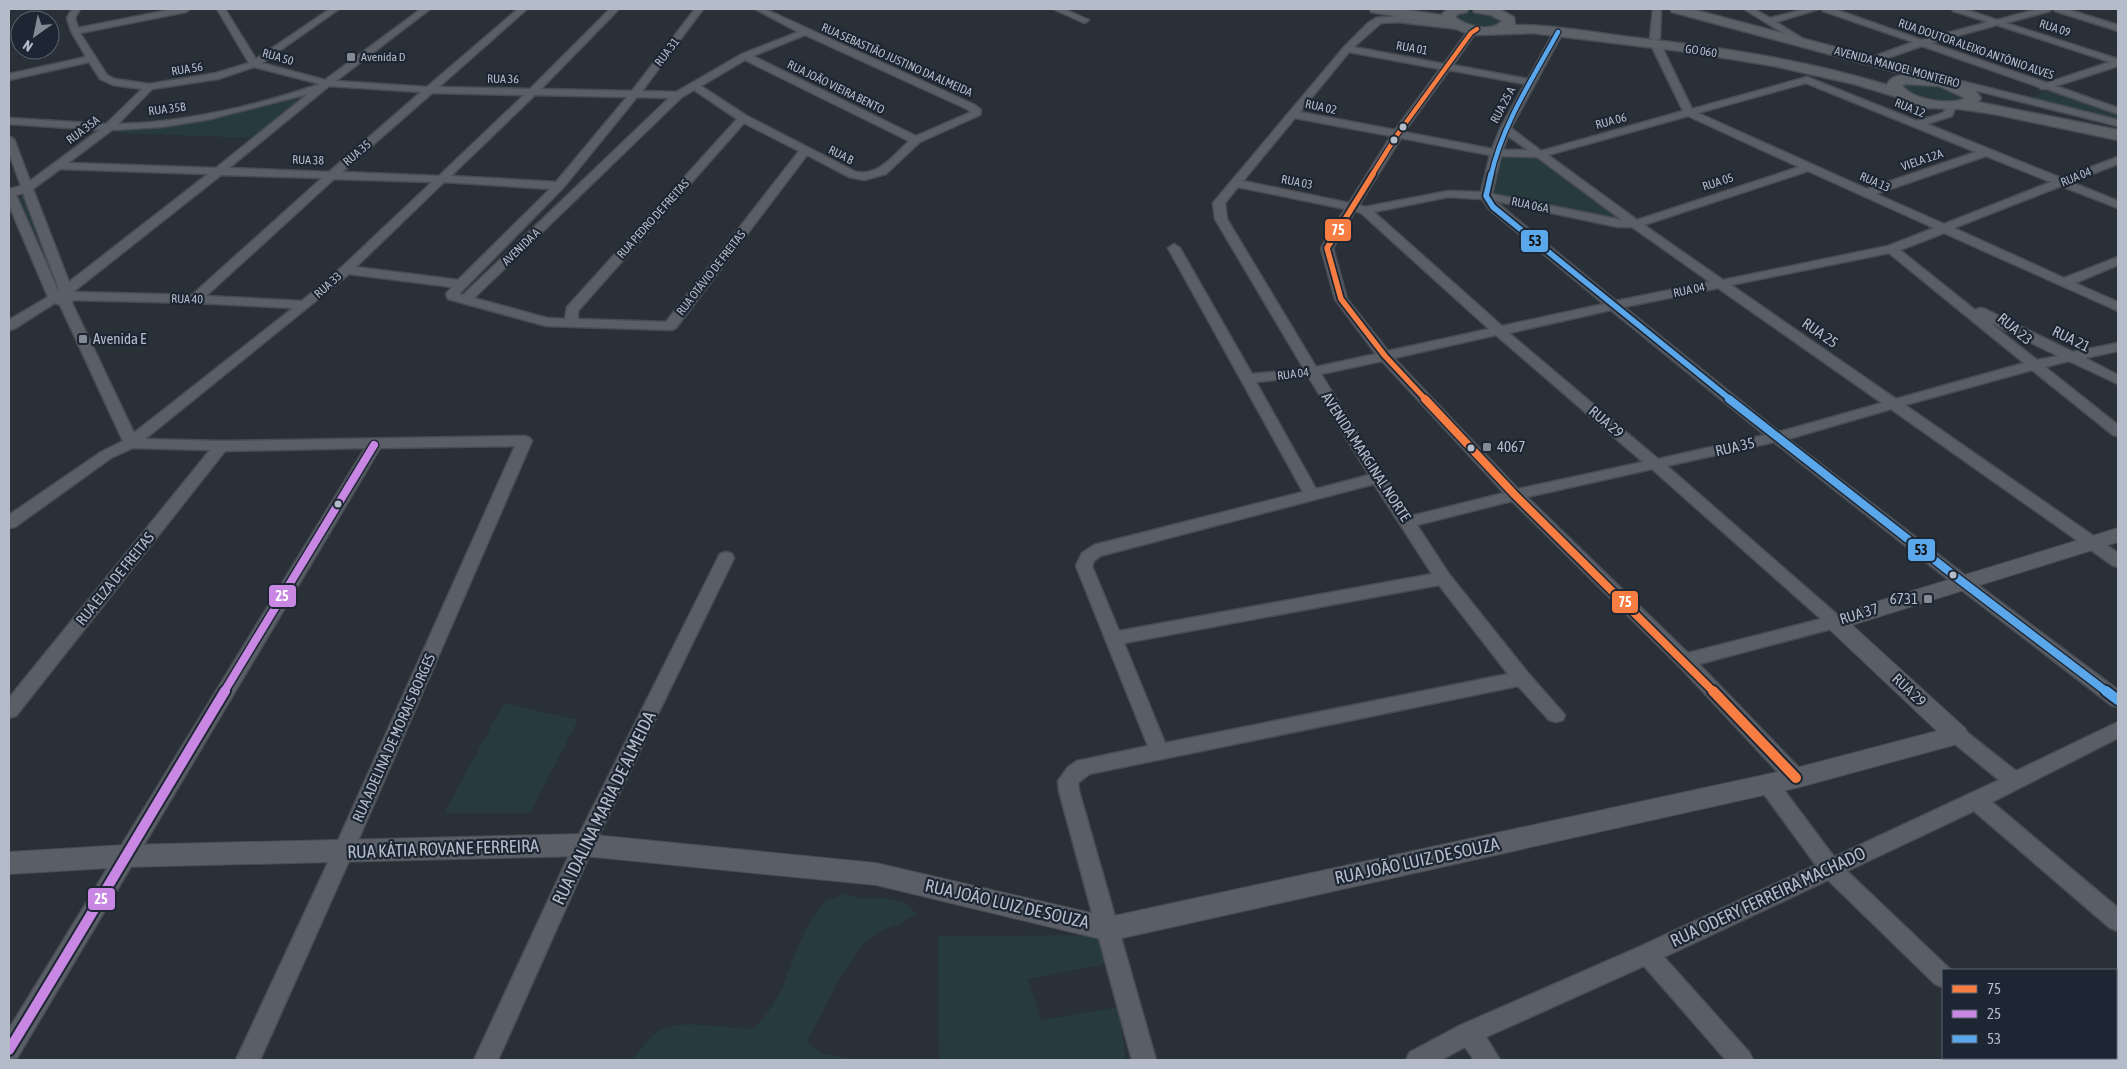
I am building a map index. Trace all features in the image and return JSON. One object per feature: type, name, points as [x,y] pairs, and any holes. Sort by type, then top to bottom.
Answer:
[{"type":"main road","points":[[1376,9],[1463,27]]},
{"type":"main road","points":[[1428,9],[1460,9]]},
{"type":"main road","points":[[1460,9],[1449,13],[1447,17],[1463,27]]},
{"type":"main road","name":"GO 060","points":[[1484,9],[1532,21],[1759,60],[1813,75],[1904,81]]},
{"type":"main road","name":"AVENIDA MANOEL MONTEIRO","points":[[1677,9],[1800,40],[1875,62],[1892,70],[1904,81]]},
{"type":"main road","points":[[1498,29],[1509,24],[1509,20],[1502,14]]},
{"type":"main road","name":"GO 060","points":[[1463,27],[1532,29],[1656,42],[1904,81]]},
{"type":"main road","points":[[1836,69],[1861,68],[1875,62]]},
{"type":"main road","points":[[1904,81],[1938,82],[1961,102],[2118,135]]},
{"type":"main road","points":[[1904,81],[1924,103],[2000,102],[2118,128]]},
{"type":"street","points":[[76,9],[71,18],[75,31],[186,9]]},
{"type":"street","name":"RUA 50","points":[[221,9],[254,64],[326,84]]},
{"type":"street","name":"RUA 56","points":[[75,31],[103,76],[113,82],[149,87],[218,76],[254,64],[335,9]]},
{"type":"street","points":[[9,326],[64,297],[326,84],[426,9]]},
{"type":"street","name":"RUA 35","points":[[195,299],[332,175],[522,9]]},
{"type":"street","name":"RUA 33","points":[[9,523],[106,455],[131,443],[305,305],[346,270],[533,92],[615,9]]},
{"type":"street","name":"RUA 31","points":[[634,95],[699,9]]},
{"type":"street","name":"RUA SEBASTIÃO JUSTINO DA ALMEIDA","points":[[759,9],[805,32],[971,107],[976,110],[976,113]]},
{"type":"street","points":[[1057,9],[1085,20]]},
{"type":"street","points":[[1657,9],[1656,42],[1688,113],[1813,75]]},
{"type":"street","points":[[1748,9],[1800,40]]},
{"type":"street","points":[[1770,21],[1815,9]]},
{"type":"street","name":"RUA DOUTOR ALEIXO ANTÔNIO ALVES","points":[[1826,9],[2118,111]]},
{"type":"street","name":"RUA 09","points":[[1956,9],[2118,62]]},
{"type":"street","points":[[1875,62],[1920,42],[2047,9]]},
{"type":"street","points":[[2058,9],[2118,28]]},
{"type":"street","name":"RUA 02","points":[[1463,27],[1398,20],[1379,20],[1370,25],[1347,49],[1293,114],[1397,136],[1496,153],[1541,154]]},
{"type":"street","points":[[1463,27],[1445,67],[1397,136],[1359,208],[1327,248],[1341,299],[1385,356],[1515,495],[1685,661],[1796,778]]},
{"type":"street","name":"AVENIDA A","points":[[465,300],[678,95],[745,56],[805,32]]},
{"type":"street","name":"RUA 25 A","points":[[1486,196],[1496,153],[1505,129],[1558,32]]},
{"type":"street","name":"RUA 01","points":[[1347,49],[1531,82]]},
{"type":"street","name":"RUA JOÃO VIEIRA BENTO","points":[[745,56],[916,140]]},
{"type":"street","points":[[9,77],[92,58]]},
{"type":"street","points":[[2019,98],[2045,86],[2118,62]]},
{"type":"street","name":"RUA 12","points":[[1813,75],[1917,124],[2118,205]]},
{"type":"street","name":"AVENIDA MANOEL MONTEIRO","points":[[1904,81],[2019,98],[2118,123]]},
{"type":"street","name":"RUA 36","points":[[326,84],[429,90],[678,95]]},
{"type":"street","name":"RUA 35B","points":[[9,121],[109,127],[193,120],[252,107],[326,84]]},
{"type":"street","name":"RUA B","points":[[695,86],[743,118],[853,175],[864,177],[882,172],[916,140],[976,113]]},
{"type":"street","name":"RUA 35A","points":[[28,188],[109,127],[149,87]]},
{"type":"street","name":"AVENIDA A","points":[[461,284],[559,186],[634,95]]},
{"type":"street","points":[[1917,124],[1948,114],[1961,102]]},
{"type":"street","name":"RUA 06","points":[[1541,154],[1688,113]]},
{"type":"street","name":"RUA 13","points":[[1688,113],[2118,307]]},
{"type":"street","name":"AVENIDA MARGINAL NORTE","points":[[1293,114],[1219,203],[1221,219],[1312,372],[1443,578],[1522,678],[1556,715]]},
{"type":"street","name":"RUA PEDRO DE FREITAS","points":[[571,317],[743,118]]},
{"type":"street","name":"RUA 25","points":[[1505,129],[1635,224],[2118,561]]},
{"type":"street","points":[[9,139],[52,254],[64,297],[131,443],[221,446],[374,445]]},
{"type":"street","name":"RUA OTÁVIO DE FREITAS","points":[[465,300],[542,321],[571,317],[661,328],[671,325],[805,150]]},
{"type":"street","name":"VIELA 12A","points":[[1867,193],[1986,152]]},
{"type":"street","name":"RUA 04","points":[[1248,379],[1312,372],[1720,283],[1891,249],[2118,160]]},
{"type":"street","name":"RUA 38","points":[[57,166],[442,178],[559,186]]},
{"type":"street","name":"RUA 05","points":[[1635,224],[1809,167]]},
{"type":"street","name":"RUA 03","points":[[1235,183],[1359,208]]},
{"type":"street","points":[[28,188],[9,193],[38,259],[64,297]]},
{"type":"street","name":"RUA 06A","points":[[1359,208],[1448,194],[1486,196],[1618,223],[1635,224]]},
{"type":"street","points":[[1486,196],[1493,207],[1612,306],[1960,582],[2118,700]]},
{"type":"street","points":[[548,197],[570,199]]},
{"type":"street","name":"RUA 29","points":[[1359,208],[1498,331],[1656,465],[1834,622],[1957,735],[2014,781]]},
{"type":"street","points":[[1174,248],[1312,495]]},
{"type":"street","name":"RUA 23","points":[[1891,249],[2118,432]]},
{"type":"street","points":[[38,259],[52,254]]},
{"type":"street","points":[[2065,282],[2118,261]]},
{"type":"street","points":[[346,270],[461,284]]},
{"type":"street","points":[[461,284],[452,294],[465,300]]},
{"type":"street","name":"RUA 40","points":[[64,297],[195,299],[305,305]]},
{"type":"street","name":"RUA 21","points":[[1956,300],[2118,380]]},
{"type":"street","name":"RUA 35","points":[[1407,522],[1515,495],[1778,437],[2033,365],[2118,347]]},
{"type":"street","name":"RUA ADELINA DE MORAIS BORGES","points":[[248,1060],[343,852],[525,441],[374,445]]},
{"type":"street","points":[[9,1050],[106,892],[124,856],[374,445]]},
{"type":"street","name":"RUA ELZA DE FREITAS","points":[[9,712],[221,446]]},
{"type":"street","points":[[1160,753],[1084,566],[1085,559],[1100,549],[1378,478]]},
{"type":"street","name":"RUA 37","points":[[1685,661],[1834,622],[2118,535]]},
{"type":"street","name":"RUA IDALINA MARIA DE ALMEIDA","points":[[486,1060],[584,845],[726,558]]},
{"type":"street","points":[[1113,639],[1443,578]]},
{"type":"street","points":[[1144,1060],[1109,928],[1069,791],[1068,781],[1075,773],[1084,767],[1522,678]]},
{"type":"street","name":"RUA ODERY FERREIRA MACHADO","points":[[1418,1060],[1468,1033],[1647,954],[1976,801],[2118,730]]},
{"type":"street","name":"RUA JOÃO LUIZ DE SOUZA","points":[[876,874],[1109,928],[1796,778],[1957,735]]},
{"type":"street","points":[[1768,784],[1830,868],[1942,976]]},
{"type":"street","points":[[1976,801],[2118,921]]},
{"type":"street","name":"RUA KÁTIA ROVANE FERREIRA","points":[[9,863],[124,856],[584,845],[876,874]]},
{"type":"street","points":[[1647,954],[1741,1060]]},
{"type":"street","points":[[1468,1033],[1488,1060]]},
{"type":"green space","points":[[1467,11],[1490,13],[1502,20],[1502,23],[1490,27],[1476,27],[1464,24],[1454,16]]},
{"type":"green space","points":[[1930,81],[1964,97],[1963,100],[1931,101],[1910,93],[1903,88],[1906,82]]},
{"type":"green space","points":[[2050,90],[2118,113],[2118,121],[2030,98]]},
{"type":"green space","points":[[308,91],[314,93],[253,138],[116,133],[122,130],[191,122],[247,110]]},
{"type":"green space","points":[[1502,156],[1538,157],[1626,220],[1494,193]]},
{"type":"green space","points":[[23,195],[26,196],[59,288],[56,288],[19,199]]},
{"type":"green space","points":[[504,703],[578,720],[530,813],[444,813]]},
{"type":"green space","points":[[845,894],[863,899],[884,898],[903,902],[917,914],[899,924],[881,930],[864,943],[840,978],[807,1042],[822,1054],[861,1060],[632,1060],[653,1036],[669,1027],[692,1024],[753,1029],[768,1012],[781,991],[800,942],[811,920],[826,901]]},
{"type":"green space","points":[[1104,935],[1111,963],[1028,979],[1041,1020],[1118,1007],[1126,1060],[939,1060],[938,936]]},
{"type":"transit line","name":"75","points":[[1477,29],[1471,33],[1397,135],[1327,248],[1341,299],[1385,356],[1515,495],[1685,661],[1796,778]]},
{"type":"transit line","name":"53","points":[[1558,32],[1505,129],[1496,153],[1486,196],[1493,207],[1803,458],[2118,700]]},
{"type":"transit line","name":"25","points":[[9,1050],[374,445]]},
{"type":"place","name":"Avenida D","points":[[351,57]]},
{"type":"place","name":"Avenida E","points":[[83,339]]},
{"type":"place","name":"4067","points":[[1487,447]]},
{"type":"place","name":"6731","points":[[1928,599]]}]
